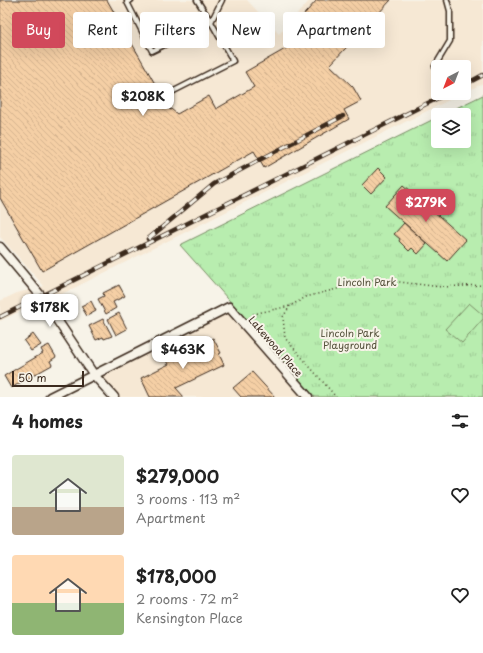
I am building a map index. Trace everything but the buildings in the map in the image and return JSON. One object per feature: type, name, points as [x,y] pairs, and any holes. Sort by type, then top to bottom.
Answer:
[{"type":"street","points":[[0,247],[41,296],[94,375],[114,397]]},
{"type":"street","name":"Lakewood Place","points":[[94,375],[229,307],[308,397]]},
{"type":"street","points":[[50,397],[94,375]]},
{"type":"lane","points":[[131,0],[127,2],[152,51],[211,22],[222,0]]},
{"type":"lane","points":[[168,94],[233,61],[197,0]]},
{"type":"lane","points":[[439,60],[450,41],[450,11],[447,0]]},
{"type":"path","points":[[253,314],[290,306],[306,297],[375,279],[441,287],[483,285]]},
{"type":"path","points":[[290,306],[283,317],[285,338],[336,397]]},
{"type":"shaded area","points":[[0,0],[247,0],[258,12],[217,12],[217,48],[275,48],[275,30],[279,34],[283,30],[283,48],[385,48],[385,12],[299,12],[310,0],[483,0],[483,83],[471,89],[471,60],[431,60],[431,100],[449,100],[50,300],[25,309],[0,321],[0,301],[17,293],[44,286],[0,237]]},
{"type":"shaded area","points":[[229,310],[305,397],[116,397],[98,376]]},
{"type":"green space","name":"Lincoln Park","points":[[483,95],[483,397],[315,397],[180,245],[431,120],[431,148],[471,148],[471,108],[456,108]]},
{"type":"green space","points":[[469,303],[483,315],[483,319],[462,343],[445,329]]},
{"type":"railway","points":[[471,81],[483,75]]},
{"type":"railway","points":[[0,317],[434,100]]},
{"type":"railway","points":[[148,239],[214,184],[343,116]]},
{"type":"park label","name":"Lincoln Park Playground","points":[[350,338]]}]
